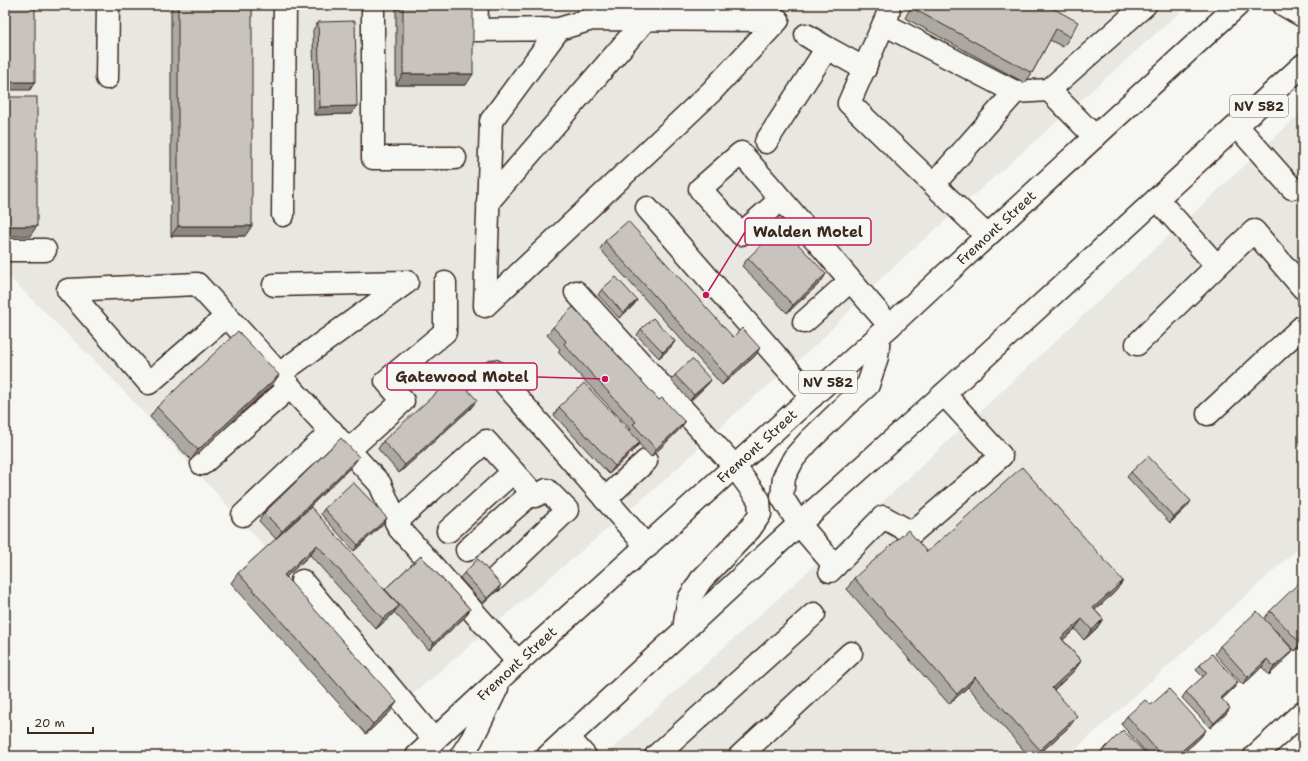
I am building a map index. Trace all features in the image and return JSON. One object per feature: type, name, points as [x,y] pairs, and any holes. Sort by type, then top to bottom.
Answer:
[{"type":"main road","points":[[107,78],[108,5]]},
{"type":"main road","points":[[283,215],[286,5]]},
{"type":"main road","points":[[373,5],[373,158],[455,158]]},
{"type":"main road","points":[[477,5],[476,30],[559,29],[592,19],[634,14],[778,20],[711,92],[485,306],[491,121],[559,29]]},
{"type":"main road","points":[[987,236],[849,103],[886,14],[1015,92],[1049,90],[1145,5]]},
{"type":"main road","name":"Fremont Street","points":[[417,756],[502,676],[885,331],[1238,5]]},
{"type":"main road","points":[[1284,5],[1303,16]]},
{"type":"main road","points":[[488,202],[634,14]]},
{"type":"main road","points":[[806,35],[864,69]]},
{"type":"main road","points":[[766,142],[827,48]]},
{"type":"main road","name":"NV 582","points":[[548,756],[799,524],[944,394],[1303,65]]},
{"type":"main road","points":[[1049,90],[1095,137]]},
{"type":"main road","points":[[934,184],[1015,92]]},
{"type":"main road","points":[[1237,126],[1299,189]]},
{"type":"main road","points":[[781,199],[850,281],[885,331],[868,385],[809,441],[794,458],[784,477],[782,497],[799,524],[832,569],[883,517],[912,533],[1001,456],[944,394]]},
{"type":"main road","points":[[1156,199],[1217,266]]},
{"type":"main road","points":[[647,208],[812,397]]},
{"type":"main road","points":[[1137,344],[1254,231],[1303,288]]},
{"type":"main road","points":[[5,250],[45,250]]},
{"type":"main road","points":[[804,322],[850,281]]},
{"type":"main road","points":[[202,464],[285,381],[407,282],[274,285]]},
{"type":"main road","points":[[349,450],[403,400],[386,381],[445,332],[445,283]]},
{"type":"main road","points":[[226,316],[149,383],[68,290],[197,284],[380,484],[399,528],[518,662]]},
{"type":"main road","points":[[576,292],[734,467],[759,500],[760,514],[750,529],[701,580],[689,599],[684,631]]},
{"type":"main road","points":[[1208,414],[1303,326]]},
{"type":"main road","points":[[494,371],[647,546]]},
{"type":"main road","points":[[243,515],[332,431]]},
{"type":"main road","points":[[396,522],[486,441],[535,496],[547,490],[567,510],[494,580]]},
{"type":"main road","points":[[605,499],[646,461]]},
{"type":"main road","points":[[448,531],[514,472]]},
{"type":"main road","points":[[467,550],[532,493]]},
{"type":"main road","points":[[302,581],[434,740]]},
{"type":"main road","points":[[656,756],[814,614]]},
{"type":"main road","points":[[740,756],[851,653]]},
{"type":"main road","points":[[461,756],[472,739],[502,676]]},
{"type":"main road","points":[[1255,756],[1303,712]]},
{"type":"main road","points":[[568,738],[585,756]]},
{"type":"shaded area","points":[[5,5],[1188,5],[883,276],[814,347],[740,409],[667,478],[366,734],[266,548],[111,377],[5,273]]},
{"type":"shaded area","points":[[1303,111],[1303,544],[1068,756],[604,756],[802,577]]},
{"type":"building","points":[[5,5],[35,5],[35,82],[5,82]]},
{"type":"building","points":[[178,5],[252,5],[252,226],[178,226]]},
{"type":"building","points":[[403,5],[473,5],[473,74],[403,74]]},
{"type":"building","points":[[914,5],[1047,5],[1078,22],[1070,37],[1056,29],[1032,73],[912,8]]},
{"type":"building","points":[[355,21],[357,106],[320,107],[318,22]]},
{"type":"building","points":[[5,97],[37,97],[37,226],[5,226]]},
{"type":"building","points":[[628,221],[733,337],[742,328],[760,348],[728,377],[605,241]]},
{"type":"building","points":[[781,226],[826,274],[793,305],[748,258]]},
{"type":"building","points":[[616,277],[637,300],[623,313],[602,289]]},
{"type":"building","points":[[573,307],[659,400],[662,398],[685,422],[656,449],[633,424],[636,422],[564,344],[566,341],[553,327]]},
{"type":"building","points":[[653,318],[675,341],[663,352],[641,329]]},
{"type":"building","points":[[238,331],[279,375],[198,450],[157,407]]},
{"type":"building","points":[[692,359],[711,380],[694,395],[675,375]]},
{"type":"building","points":[[455,376],[477,400],[405,465],[383,441]]},
{"type":"building","points":[[584,383],[640,442],[615,466],[559,407]]},
{"type":"building","points":[[341,438],[359,457],[282,531],[264,513]]},
{"type":"building","points":[[1148,456],[1191,501],[1174,517],[1131,472]]},
{"type":"building","points":[[1022,467],[1123,581],[1093,608],[1103,619],[1092,630],[1082,619],[1061,638],[1081,661],[1052,688],[1077,716],[1040,750],[975,677],[957,694],[854,578],[908,530],[927,552]]},
{"type":"building","points":[[353,482],[387,518],[358,545],[324,509]]},
{"type":"building","points":[[311,507],[399,606],[383,619],[317,545],[284,575],[397,702],[373,724],[238,573]]},
{"type":"building","points":[[421,556],[470,609],[434,643],[385,589]]},
{"type":"building","points":[[478,559],[501,585],[487,598],[464,573]]},
{"type":"building","points":[[1303,579],[1303,641],[1300,643],[1270,611]]},
{"type":"building","points":[[1257,611],[1293,650],[1274,667],[1267,659],[1248,677],[1220,646]]},
{"type":"building","points":[[1212,654],[1238,682],[1221,698],[1230,708],[1214,723],[1186,692],[1207,673],[1200,665]]},
{"type":"building","points":[[1169,689],[1206,730],[1176,756],[1162,756],[1127,716],[1145,700],[1151,705]]},
{"type":"building","points":[[1123,730],[1148,756],[1097,756]]},
{"type":"place","name":"Walden Motel","points":[[706,295]]},
{"type":"place","name":"Gatewood Motel","points":[[605,379]]}]
